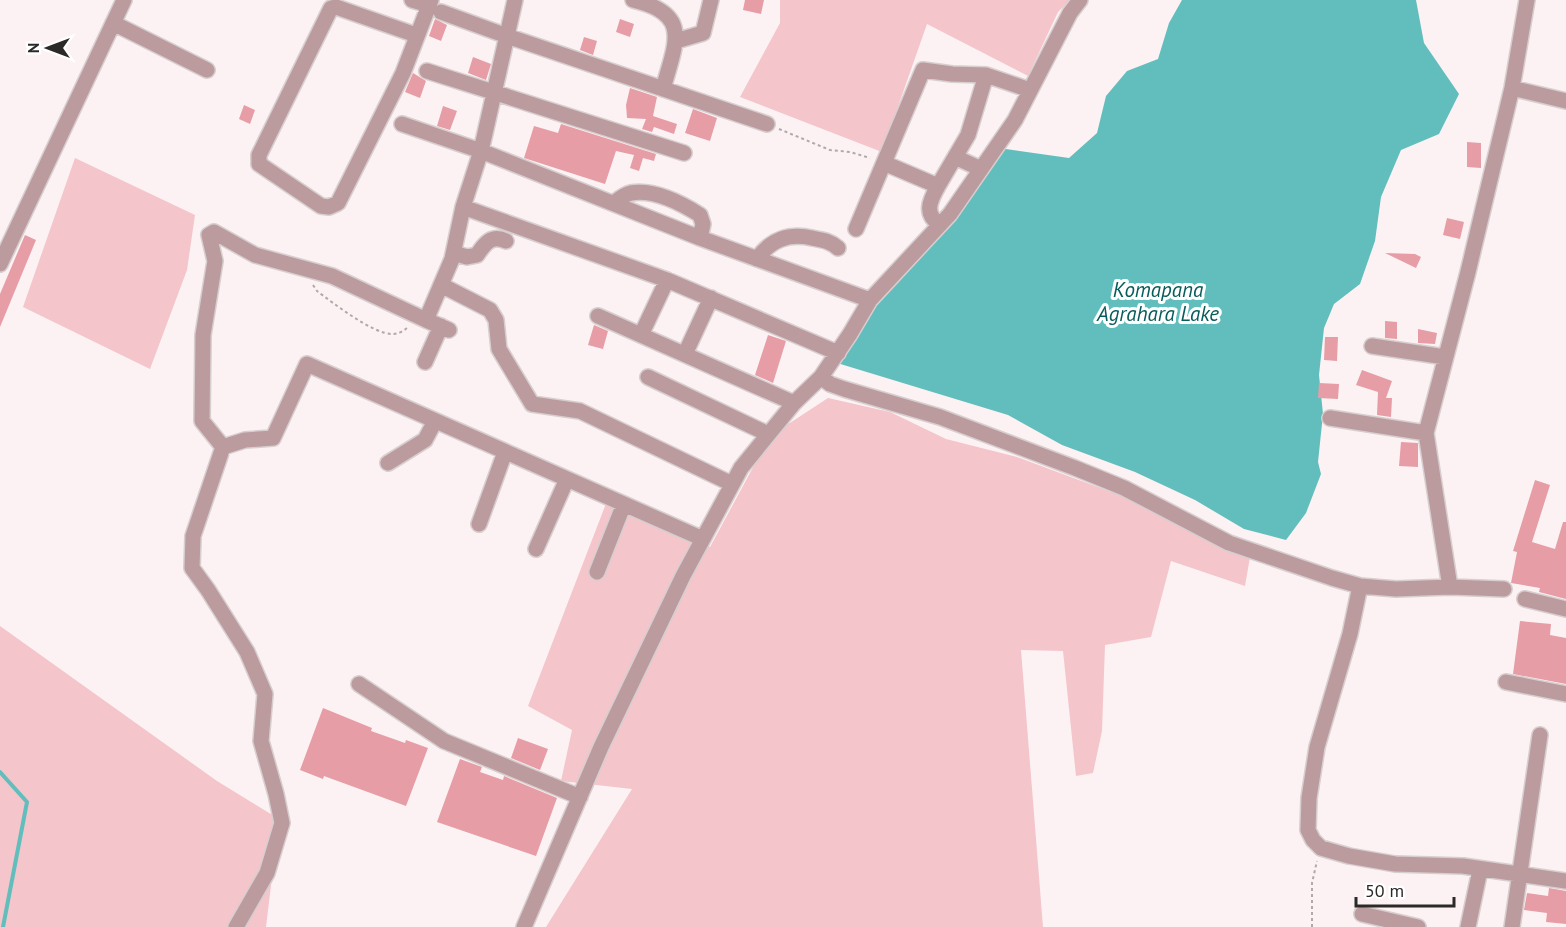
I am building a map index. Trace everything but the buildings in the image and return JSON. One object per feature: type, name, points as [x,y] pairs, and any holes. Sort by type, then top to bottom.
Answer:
[{"type":"street","points":[[0,264],[124,0]]},
{"type":"street","points":[[412,0],[434,6],[507,36],[767,124]]},
{"type":"street","points":[[423,318],[441,285],[454,253],[463,207],[481,151],[515,0]]},
{"type":"street","points":[[633,0],[648,3],[664,13],[675,26],[676,42],[663,89]]},
{"type":"street","points":[[676,42],[703,33],[711,0]]},
{"type":"street","points":[[524,927],[642,661],[741,468],[794,403],[820,377],[838,353],[870,300],[950,214],[1015,120],[1070,13],[1080,0]]},
{"type":"street","points":[[1450,587],[1426,433],[1512,88],[1527,0]]},
{"type":"street","points":[[416,35],[331,8],[259,155],[259,164],[321,206],[329,207],[338,203],[403,73],[416,35],[434,6]]},
{"type":"street","points":[[113,23],[207,70]]},
{"type":"street","points":[[856,229],[923,70],[986,75],[1030,90]]},
{"type":"street","points":[[427,72],[684,153]]},
{"type":"street","points":[[940,225],[931,218],[929,213],[933,194],[968,135],[986,75]]},
{"type":"street","points":[[1512,88],[1566,101]]},
{"type":"street","points":[[402,124],[481,151],[700,238],[870,300]]},
{"type":"street","points":[[955,158],[981,169]]},
{"type":"street","points":[[884,163],[938,186]]},
{"type":"street","points":[[614,203],[628,193],[640,192],[670,200],[700,215],[703,224],[700,238]]},
{"type":"street","points":[[463,207],[667,280],[838,353]]},
{"type":"street","points":[[223,447],[202,421],[203,335],[215,261],[209,235],[214,232],[255,255],[332,276],[445,328],[425,362]]},
{"type":"street","points":[[757,259],[763,250],[786,237],[797,235],[830,241],[838,248]]},
{"type":"street","points":[[454,253],[467,257],[477,255],[492,238],[506,241]]},
{"type":"street","points":[[641,335],[667,280]]},
{"type":"street","points":[[441,285],[490,310],[496,320],[500,349],[531,404],[580,411],[732,484]]},
{"type":"street","points":[[685,354],[711,298]]},
{"type":"street","points":[[598,316],[794,403]]},
{"type":"street","points":[[1372,346],[1445,357]]},
{"type":"street","points":[[223,447],[245,440],[273,438],[307,364],[703,539]]},
{"type":"street","points":[[648,377],[768,434]]},
{"type":"street","points":[[820,377],[844,389],[940,417],[1124,488],[1229,543],[1360,586],[1396,589],[1450,587],[1504,589]]},
{"type":"street","points":[[1330,418],[1426,433]]},
{"type":"street","points":[[388,463],[425,440],[435,421]]},
{"type":"street","points":[[223,447],[193,536],[192,567],[247,652],[265,694],[261,741],[282,824],[267,873],[236,927]]},
{"type":"street","points":[[479,524],[505,452]]},
{"type":"street","points":[[536,549],[567,479]]},
{"type":"street","points":[[597,572],[624,504]]},
{"type":"street","points":[[1360,586],[1350,634],[1317,747],[1309,798],[1308,830],[1320,848],[1395,864],[1463,866],[1566,881]]},
{"type":"street","points":[[1525,599],[1566,609]]},
{"type":"street","points":[[1506,682],[1566,694]]},
{"type":"street","points":[[359,684],[444,741],[580,797]]},
{"type":"street","points":[[1512,927],[1540,735]]},
{"type":"street","points":[[1468,927],[1480,870]]},
{"type":"street","points":[[1362,914],[1418,927]]},
{"type":"path","points":[[767,124],[830,150],[850,152],[884,163]]},
{"type":"path","points":[[308,268],[310,279],[317,291],[380,332],[393,334],[404,332],[423,318]]},
{"type":"path","points":[[1312,927],[1312,883],[1320,848]]},
{"type":"shaded area","points":[[780,0],[1070,0],[1058,12],[1028,76],[927,24],[882,152],[740,97],[780,23]]},
{"type":"shaded area","points":[[75,158],[195,215],[187,270],[150,369],[23,307]]},
{"type":"shaded area","points":[[828,398],[890,412],[946,439],[1017,457],[1138,502],[1250,557],[1245,586],[1171,561],[1151,637],[1105,645],[1102,731],[1093,773],[1076,776],[1063,651],[1021,650],[1043,927],[546,927],[632,789],[561,781],[572,730],[528,706],[607,501],[710,547],[770,436]]},
{"type":"shaded area","points":[[0,626],[217,781],[279,819],[266,927],[0,927]]},
{"type":"water","name":"Komapana Agrahara Lake","points":[[1182,0],[1416,0],[1424,43],[1459,94],[1439,134],[1401,150],[1381,197],[1375,241],[1360,284],[1334,304],[1324,328],[1319,375],[1323,414],[1318,462],[1321,474],[1306,513],[1286,540],[1244,529],[1195,500],[1135,472],[1062,445],[1008,415],[824,359],[992,147],[1069,158],[1097,133],[1106,96],[1127,71],[1158,59],[1169,23]]},
{"type":"waterway","points":[[0,772],[27,802],[3,927]]}]
